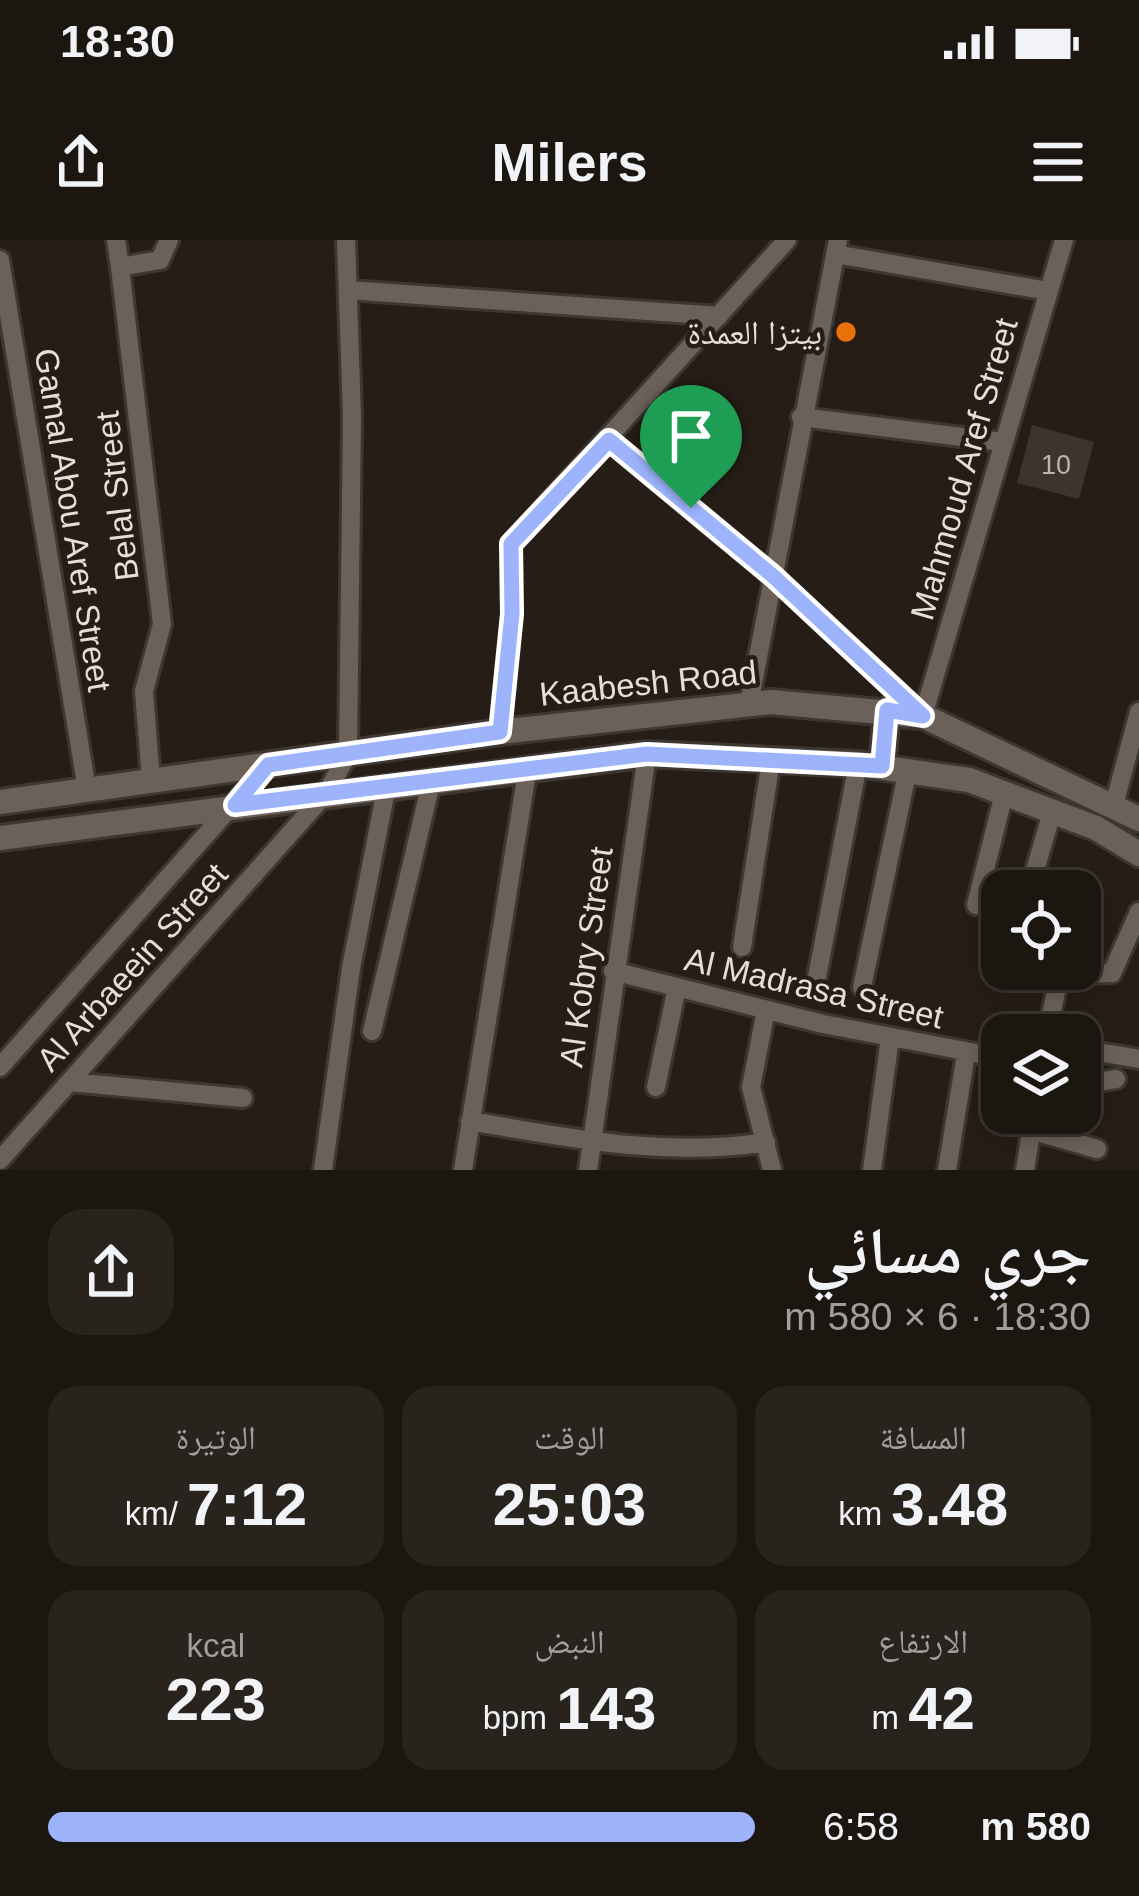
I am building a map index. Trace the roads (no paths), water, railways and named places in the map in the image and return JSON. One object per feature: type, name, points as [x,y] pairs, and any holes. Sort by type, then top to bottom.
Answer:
[{"type":"street","name":"Belal Street","points":[[116,240],[162,624],[144,691],[151,780]]},
{"type":"street","points":[[120,267],[160,260],[169,240]]},
{"type":"street","points":[[346,240],[348,754]]},
{"type":"street","points":[[500,732],[512,614],[511,544],[557,500],[787,240]]},
{"type":"street","name":"Mahmoud Aref Street","points":[[923,716],[1064,240]]},
{"type":"street","points":[[749,704],[836,247],[1048,291]]},
{"type":"street","name":"Gamal Abou Aref Street","points":[[0,260],[87,790]]},
{"type":"street","points":[[348,290],[719,316]]},
{"type":"street","points":[[801,417],[1002,442]]},
{"type":"street","points":[[609,440],[773,576],[923,716]]},
{"type":"street","name":"Kaabesh Road","points":[[0,802],[500,732],[749,704],[923,716],[1139,819]]},
{"type":"street","points":[[862,987],[887,710]]},
{"type":"street","points":[[1114,805],[1139,712]]},
{"type":"street","name":"Al Arbaeein Street","points":[[2,1155],[327,792],[348,754]]},
{"type":"street","points":[[0,838],[387,784],[647,754],[882,767],[969,780],[1096,828],[1139,854]]},
{"type":"street","name":"Al Kobry Street","points":[[588,1170],[647,754]]},
{"type":"street","points":[[742,947],[770,760]]},
{"type":"street","name":"Al Arbaeein Street","points":[[0,1067],[268,765]]},
{"type":"street","points":[[463,1170],[528,766]]},
{"type":"street","points":[[817,977],[882,767]]},
{"type":"street","points":[[372,1030],[432,779]]},
{"type":"street","points":[[323,1170],[351,968],[387,784]]},
{"type":"street","points":[[976,905],[1004,794]]},
{"type":"street","points":[[1035,870],[1052,812]]},
{"type":"street","points":[[1101,974],[1112,973],[1139,912]]},
{"type":"street","name":"Al Madrasa Street","points":[[613,971],[766,1010],[981,1056]]},
{"type":"street","points":[[656,1087],[676,987]]},
{"type":"street","points":[[766,1010],[752,1087],[772,1170]]},
{"type":"street","points":[[872,1170],[890,1038]]},
{"type":"street","points":[[1101,1052],[1139,1059]]},
{"type":"street","points":[[947,1170],[966,1054]]},
{"type":"street","points":[[1101,1082],[1116,1079]]},
{"type":"street","points":[[70,1082],[243,1098]]},
{"type":"street","points":[[470,1121],[678,1152],[766,1142]]},
{"type":"street","points":[[1025,1170],[1030,1134]]},
{"type":"street","points":[[1061,1134],[1097,1149]]},
{"type":"street","points":[[2,1155],[23,1170]]},
{"type":"place","name":"بيتزا العمدة","points":[[846,332]]}]
